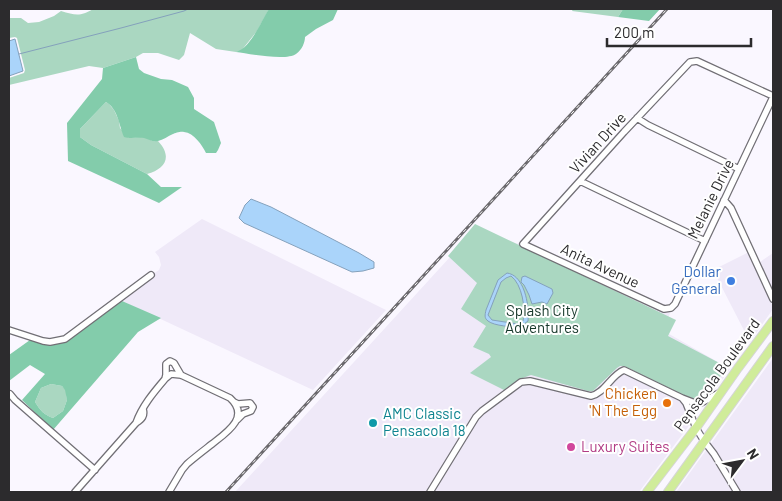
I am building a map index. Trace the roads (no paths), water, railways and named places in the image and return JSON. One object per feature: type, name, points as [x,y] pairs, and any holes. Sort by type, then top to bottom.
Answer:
[{"type":"main road","name":"Pensacola Boulevard","points":[[647,492],[773,321]]},
{"type":"main road","name":"Pensacola Boulevard","points":[[668,492],[773,346]]},
{"type":"street","name":"Vivian Drive","points":[[523,244],[690,62],[697,61],[773,96]]},
{"type":"street","name":"Melanie Drive","points":[[667,309],[671,308],[674,304],[773,96]]},
{"type":"street","points":[[637,118],[739,169]]},
{"type":"street","points":[[580,180],[705,241]]},
{"type":"street","points":[[724,200],[732,208],[773,300]]},
{"type":"street","name":"Anita Avenue","points":[[523,244],[667,309]]},
{"type":"street","points":[[9,330],[50,342],[65,339],[151,276]]},
{"type":"street","points":[[75,492],[136,423],[140,412],[165,378],[167,372],[166,364],[170,361],[174,363],[181,375]]},
{"type":"street","points":[[430,492],[476,417],[482,410],[522,382],[530,381],[590,396],[596,395],[624,370],[695,403],[708,400],[722,391]]},
{"type":"street","points":[[165,378],[173,374],[181,375],[238,404],[250,403],[253,407],[251,412],[243,414],[230,429],[187,464],[169,492]]},
{"type":"street","points":[[10,394],[95,470]]},
{"type":"street","points":[[682,398],[686,403],[696,428],[737,492]]},
{"type":"street","points":[[234,402],[238,411],[237,420]]},
{"type":"water","points":[[15,39],[23,71],[9,76],[9,41]]},
{"type":"water","points":[[251,199],[271,207],[359,253],[374,262],[374,268],[352,272],[244,223],[239,218],[245,205]]},
{"type":"water","points":[[507,273],[516,278],[523,287],[528,321],[520,327],[495,324],[486,319],[486,310],[498,280]],"holes":[[[511,276],[515,280],[522,297],[523,321],[518,324],[492,320],[488,315],[501,282]]]},
{"type":"water","points":[[525,276],[552,289],[553,293],[547,304],[542,302],[532,304],[521,282],[522,277]]},
{"type":"waterway","points":[[19,54],[188,9]]},
{"type":"railway","points":[[226,492],[667,9]]},
{"type":"place","name":"Dollar General","points":[[731,281]]},
{"type":"place","name":"Chicken 'N The Egg","points":[[667,403]]},
{"type":"place","name":"AMC Classic Pensacola 18","points":[[373,423]]},
{"type":"place","name":"Luxury Suites","points":[[571,447]]},
{"type":"park label","name":"Splash City Adventures","points":[[542,320]]}]
